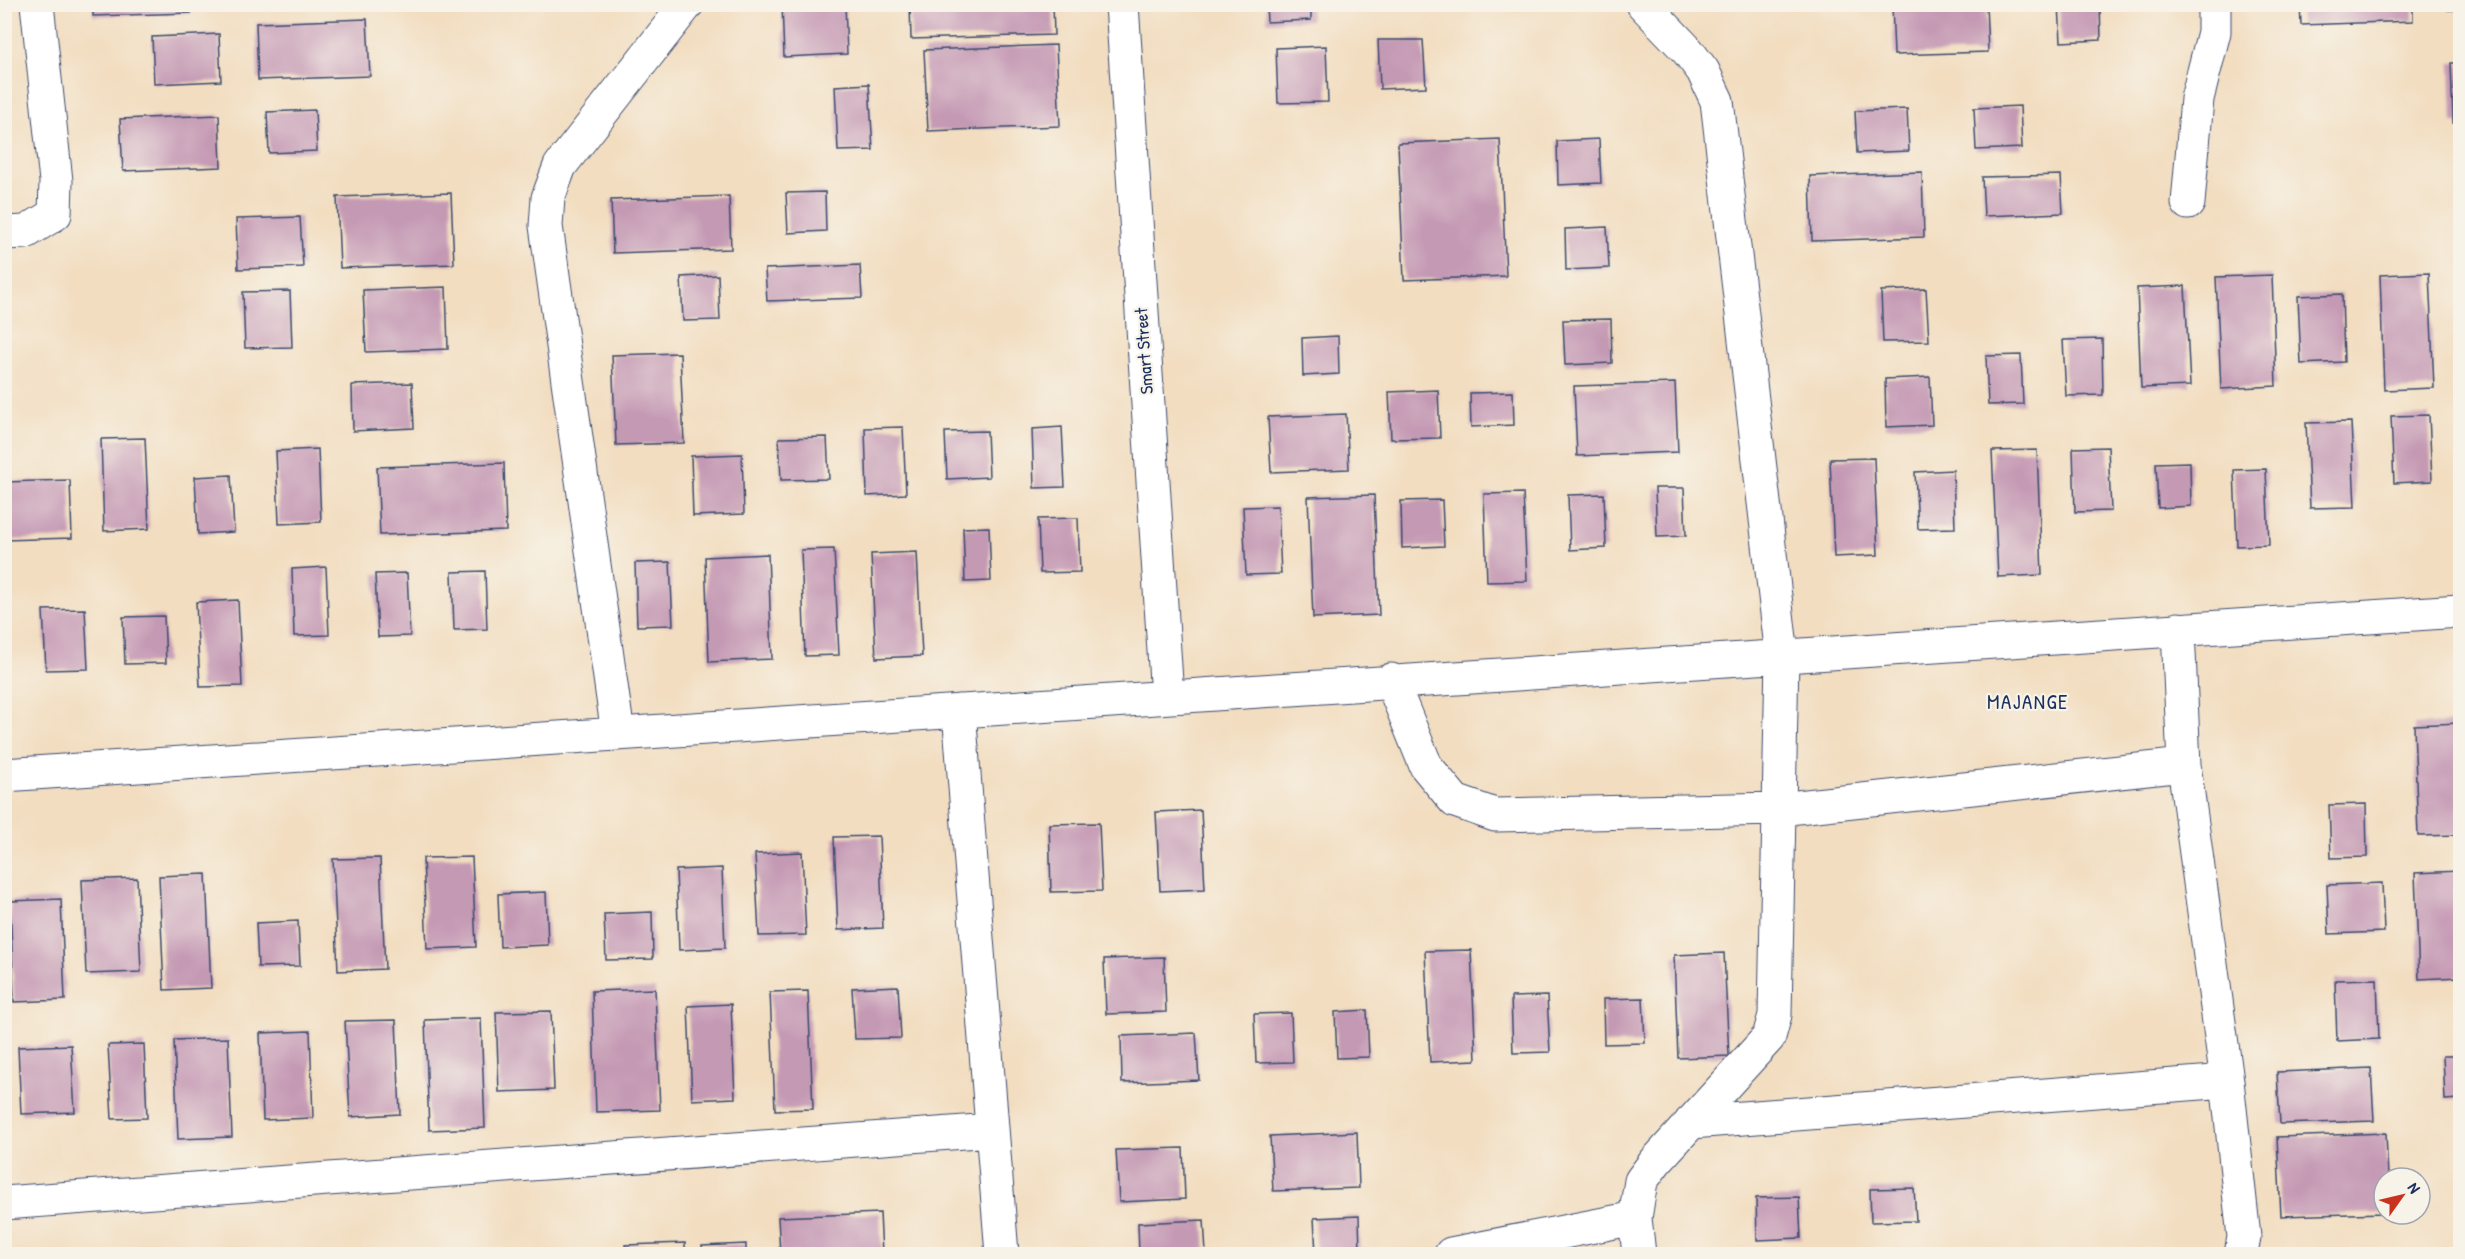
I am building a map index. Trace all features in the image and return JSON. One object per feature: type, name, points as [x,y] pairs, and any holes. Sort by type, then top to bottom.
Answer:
[{"type":"street","points":[[4,233],[26,232],[55,214],[56,182],[38,4]]},
{"type":"street","points":[[618,734],[546,226],[548,198],[560,166],[687,4]]},
{"type":"street","name":"Smart Street","points":[[1122,4],[1167,697]]},
{"type":"street","points":[[1639,1254],[1635,1218],[1641,1181],[1655,1162],[1769,1037],[1775,1016],[1782,656],[1717,101],[1703,71],[1687,50],[1643,4]]},
{"type":"street","points":[[2188,203],[2197,99],[2214,32],[2214,4]]},
{"type":"street","points":[[4,774],[1167,697],[1391,680],[2460,611]]},
{"type":"street","points":[[2178,629],[2184,765],[2227,1081],[2244,1237],[2241,1254]]},
{"type":"street","points":[[1391,680],[1426,766],[1455,801],[1495,815],[1779,808],[2184,765]]},
{"type":"street","points":[[959,711],[1002,1254]]},
{"type":"street","points":[[1691,1122],[2227,1081]]},
{"type":"street","points":[[4,1203],[992,1130]]},
{"type":"street","points":[[1452,1254],[1635,1218]]},
{"type":"building","points":[[93,4],[191,4],[191,13],[93,16]]},
{"type":"building","points":[[782,4],[845,4],[847,54],[784,57]]},
{"type":"building","points":[[910,4],[1053,4],[1054,35],[911,39]]},
{"type":"building","points":[[1266,4],[1311,4],[1311,20],[1267,22]]},
{"type":"building","points":[[1892,4],[1986,4],[1988,52],[1894,55]]},
{"type":"building","points":[[2059,4],[2100,4],[2101,40],[2061,42]]},
{"type":"building","points":[[2300,4],[2413,4],[2413,21],[2301,25]]},
{"type":"building","points":[[2447,4],[2460,4],[2460,10],[2448,10]]},
{"type":"building","points":[[367,19],[370,76],[258,80],[256,23]]},
{"type":"building","points":[[219,34],[221,81],[154,84],[152,37]]},
{"type":"building","points":[[1378,40],[1423,40],[1426,87],[1380,89]]},
{"type":"building","points":[[1056,45],[1060,126],[928,131],[924,50]]},
{"type":"building","points":[[1326,46],[1328,102],[1278,103],[1276,48]]},
{"type":"building","points":[[2451,63],[2460,63],[2460,123],[2453,123]]},
{"type":"building","points":[[869,84],[873,150],[838,151],[835,86]]},
{"type":"building","points":[[2020,106],[2022,148],[1976,150],[1974,108]]},
{"type":"building","points":[[1907,109],[1909,151],[1857,153],[1855,111]]},
{"type":"building","points":[[315,110],[317,151],[269,153],[267,112]]},
{"type":"building","points":[[219,115],[221,167],[123,171],[120,119]]},
{"type":"building","points":[[1500,139],[1506,276],[1404,280],[1398,143]]},
{"type":"building","points":[[1599,139],[1601,183],[1558,185],[1557,141]]},
{"type":"building","points":[[1922,172],[1924,237],[1812,241],[1810,176]]},
{"type":"building","points":[[2061,175],[2063,213],[1984,216],[1982,177]]},
{"type":"building","points":[[825,192],[826,231],[788,233],[786,193]]},
{"type":"building","points":[[451,193],[454,264],[340,268],[337,197]]},
{"type":"building","points":[[729,196],[731,249],[613,253],[611,200]]},
{"type":"building","points":[[300,217],[303,267],[238,269],[236,219]]},
{"type":"building","points":[[1607,227],[1609,268],[1566,270],[1565,229]]},
{"type":"building","points":[[860,265],[862,298],[767,301],[765,269]]},
{"type":"building","points":[[2429,273],[2434,388],[2384,390],[2380,275]]},
{"type":"building","points":[[718,275],[720,320],[683,321],[681,277]]},
{"type":"building","points":[[2272,275],[2276,386],[2221,389],[2216,277]]},
{"type":"building","points":[[2185,286],[2190,386],[2141,388],[2137,288]]},
{"type":"building","points":[[446,287],[448,349],[366,352],[363,290]]},
{"type":"building","points":[[1926,289],[1929,341],[1883,342],[1881,291]]},
{"type":"building","points":[[290,291],[292,347],[245,348],[243,292]]},
{"type":"building","points":[[2342,294],[2344,362],[2301,364],[2298,296]]},
{"type":"building","points":[[1611,319],[1612,363],[1565,365],[1563,320]]},
{"type":"building","points":[[1338,336],[1339,374],[1303,376],[1302,338]]},
{"type":"building","points":[[2102,339],[2103,395],[2066,396],[2063,340]]},
{"type":"building","points":[[680,353],[684,443],[616,445],[612,355]]},
{"type":"building","points":[[2021,355],[2023,404],[1988,405],[1986,356]]},
{"type":"building","points":[[1930,377],[1932,425],[1886,427],[1885,379]]},
{"type":"building","points":[[412,383],[414,428],[353,431],[352,385]]},
{"type":"building","points":[[1675,383],[1678,452],[1577,456],[1574,386]]},
{"type":"building","points":[[1438,390],[1440,438],[1391,439],[1389,392]]},
{"type":"building","points":[[1513,392],[1514,425],[1471,427],[1470,393]]},
{"type":"building","points":[[1346,414],[1349,469],[1271,472],[1268,417]]},
{"type":"building","points":[[2429,415],[2432,481],[2394,483],[2391,416]]},
{"type":"building","points":[[2351,422],[2355,507],[2310,508],[2306,423]]},
{"type":"building","points":[[903,427],[906,494],[867,496],[865,428]]},
{"type":"building","points":[[1062,427],[1065,487],[1034,488],[1032,429]]},
{"type":"building","points":[[987,431],[989,477],[947,479],[945,432]]},
{"type":"building","points":[[827,437],[829,479],[781,480],[779,438]]},
{"type":"building","points":[[145,438],[149,529],[104,531],[101,439]]},
{"type":"building","points":[[2108,447],[2111,511],[2075,512],[2073,448]]},
{"type":"building","points":[[318,449],[321,522],[279,524],[276,451]]},
{"type":"building","points":[[2037,450],[2042,575],[1998,577],[1992,451]]},
{"type":"building","points":[[742,454],[744,514],[693,516],[691,456]]},
{"type":"building","points":[[1874,458],[1878,555],[1834,557],[1830,459]]},
{"type":"building","points":[[2190,462],[2191,506],[2158,508],[2156,463]]},
{"type":"building","points":[[504,463],[506,531],[380,535],[377,467]]},
{"type":"building","points":[[2266,469],[2269,545],[2237,546],[2234,470]]},
{"type":"building","points":[[1953,470],[1955,528],[1918,529],[1915,472]]},
{"type":"building","points":[[231,475],[234,532],[198,534],[195,477]]},
{"type":"building","points":[[70,480],[72,538],[4,540],[4,482]]},
{"type":"building","points":[[1655,488],[1684,488],[1686,536],[1657,537]]},
{"type":"building","points":[[1523,493],[1527,581],[1487,582],[1484,494]]},
{"type":"building","points":[[1604,494],[1606,548],[1570,550],[1568,495]]},
{"type":"building","points":[[1374,495],[1379,615],[1313,618],[1308,497]]},
{"type":"building","points":[[1442,500],[1444,546],[1402,548],[1401,501]]},
{"type":"building","points":[[1278,506],[1281,574],[1246,575],[1243,507]]},
{"type":"building","points":[[1078,518],[1080,572],[1040,573],[1038,519]]},
{"type":"building","points":[[989,527],[991,581],[965,582],[963,528]]},
{"type":"building","points":[[834,549],[839,655],[805,656],[801,550]]},
{"type":"building","points":[[917,552],[922,656],[876,658],[871,554]]},
{"type":"building","points":[[768,554],[772,659],[709,662],[705,557]]},
{"type":"building","points":[[670,562],[673,625],[637,626],[635,563]]},
{"type":"building","points":[[326,567],[329,635],[294,636],[292,569]]},
{"type":"building","points":[[485,571],[487,629],[454,630],[452,572]]},
{"type":"building","points":[[407,573],[410,636],[378,637],[375,574]]},
{"type":"building","points":[[238,600],[242,686],[200,687],[196,602]]},
{"type":"building","points":[[85,609],[88,669],[46,670],[43,610]]},
{"type":"building","points":[[164,616],[166,663],[125,664],[123,617]]},
{"type":"building","points":[[2460,723],[2460,835],[2418,836],[2414,725]]},
{"type":"building","points":[[2366,804],[2367,857],[2331,858],[2329,805]]},
{"type":"building","points":[[1201,810],[1205,889],[1160,891],[1156,812]]},
{"type":"building","points":[[1099,823],[1102,891],[1051,892],[1049,824]]},
{"type":"building","points":[[879,836],[883,928],[838,930],[834,837]]},
{"type":"building","points":[[802,852],[806,935],[759,936],[755,854]]},
{"type":"building","points":[[472,857],[476,947],[427,949],[423,858]]},
{"type":"building","points":[[380,858],[385,969],[338,971],[333,859]]},
{"type":"building","points":[[722,868],[725,948],[679,950],[676,870]]},
{"type":"building","points":[[2460,871],[2460,977],[2419,979],[2415,873]]},
{"type":"building","points":[[206,874],[211,988],[164,990],[159,876]]},
{"type":"building","points":[[137,878],[141,972],[86,974],[82,880]]},
{"type":"building","points":[[2382,883],[2384,932],[2329,934],[2327,885]]},
{"type":"building","points":[[546,892],[548,945],[500,947],[498,894]]},
{"type":"building","points":[[61,899],[65,1000],[14,1002],[10,901]]},
{"type":"building","points":[[652,912],[653,959],[606,960],[604,914]]},
{"type":"building","points":[[298,921],[300,966],[258,967],[256,923]]},
{"type":"building","points":[[1471,950],[1476,1060],[1430,1062],[1425,951]]},
{"type":"building","points":[[1724,953],[1729,1056],[1678,1058],[1674,955]]},
{"type":"building","points":[[1164,957],[1166,1012],[1106,1014],[1104,959]]},
{"type":"building","points":[[2377,979],[2379,1039],[2337,1041],[2335,980]]},
{"type":"building","points":[[898,986],[901,1038],[855,1039],[852,988]]},
{"type":"building","points":[[655,989],[660,1110],[596,1112],[592,991]]},
{"type":"building","points":[[808,991],[813,1109],[775,1110],[770,992]]},
{"type":"building","points":[[1547,996],[1550,1052],[1513,1053],[1511,997]]},
{"type":"building","points":[[1643,998],[1645,1043],[1604,1044],[1603,999]]},
{"type":"building","points":[[731,1004],[735,1098],[692,1100],[688,1006]]},
{"type":"building","points":[[1367,1010],[1369,1057],[1337,1058],[1335,1012]]},
{"type":"building","points":[[551,1011],[554,1090],[499,1092],[496,1012]]},
{"type":"building","points":[[1291,1013],[1293,1062],[1256,1063],[1254,1014]]},
{"type":"building","points":[[481,1018],[485,1128],[429,1130],[425,1020]]},
{"type":"building","points":[[396,1020],[400,1114],[350,1117],[345,1021]]},
{"type":"building","points":[[310,1031],[313,1118],[263,1120],[260,1033]]},
{"type":"building","points":[[1196,1033],[1199,1080],[1122,1083],[1121,1036]]},
{"type":"building","points":[[228,1038],[232,1137],[178,1139],[174,1040]]},
{"type":"building","points":[[144,1044],[147,1118],[112,1119],[108,1045]]},
{"type":"building","points":[[71,1045],[75,1112],[21,1114],[18,1047]]},
{"type":"building","points":[[2443,1056],[2460,1056],[2460,1099],[2445,1100]]},
{"type":"building","points":[[2371,1068],[2374,1121],[2280,1124],[2277,1072]]},
{"type":"building","points":[[1357,1132],[1359,1188],[1273,1191],[1270,1136]]},
{"type":"building","points":[[2386,1133],[2387,1166],[2372,1166],[2372,1213],[2281,1216],[2277,1137]]},
{"type":"building","points":[[1183,1148],[1185,1199],[1119,1202],[1116,1150]]},
{"type":"building","points":[[1914,1188],[1916,1221],[1871,1222],[1870,1189]]},
{"type":"building","points":[[1799,1197],[1801,1238],[1757,1240],[1756,1198]]},
{"type":"building","points":[[880,1213],[882,1254],[780,1254],[778,1217]]},
{"type":"building","points":[[1359,1216],[1360,1254],[1316,1254],[1314,1218]]},
{"type":"building","points":[[1204,1220],[1206,1254],[1139,1254],[1138,1223]]},
{"type":"building","points":[[2456,1242],[2460,1242],[2460,1254],[2456,1254]]},
{"type":"building","points":[[685,1243],[685,1254],[626,1254],[625,1245]]},
{"type":"building","points":[[746,1244],[746,1254],[703,1254],[702,1246]]},
{"type":"district","name":"MAJANGE","points":[[2028,702]]}]
